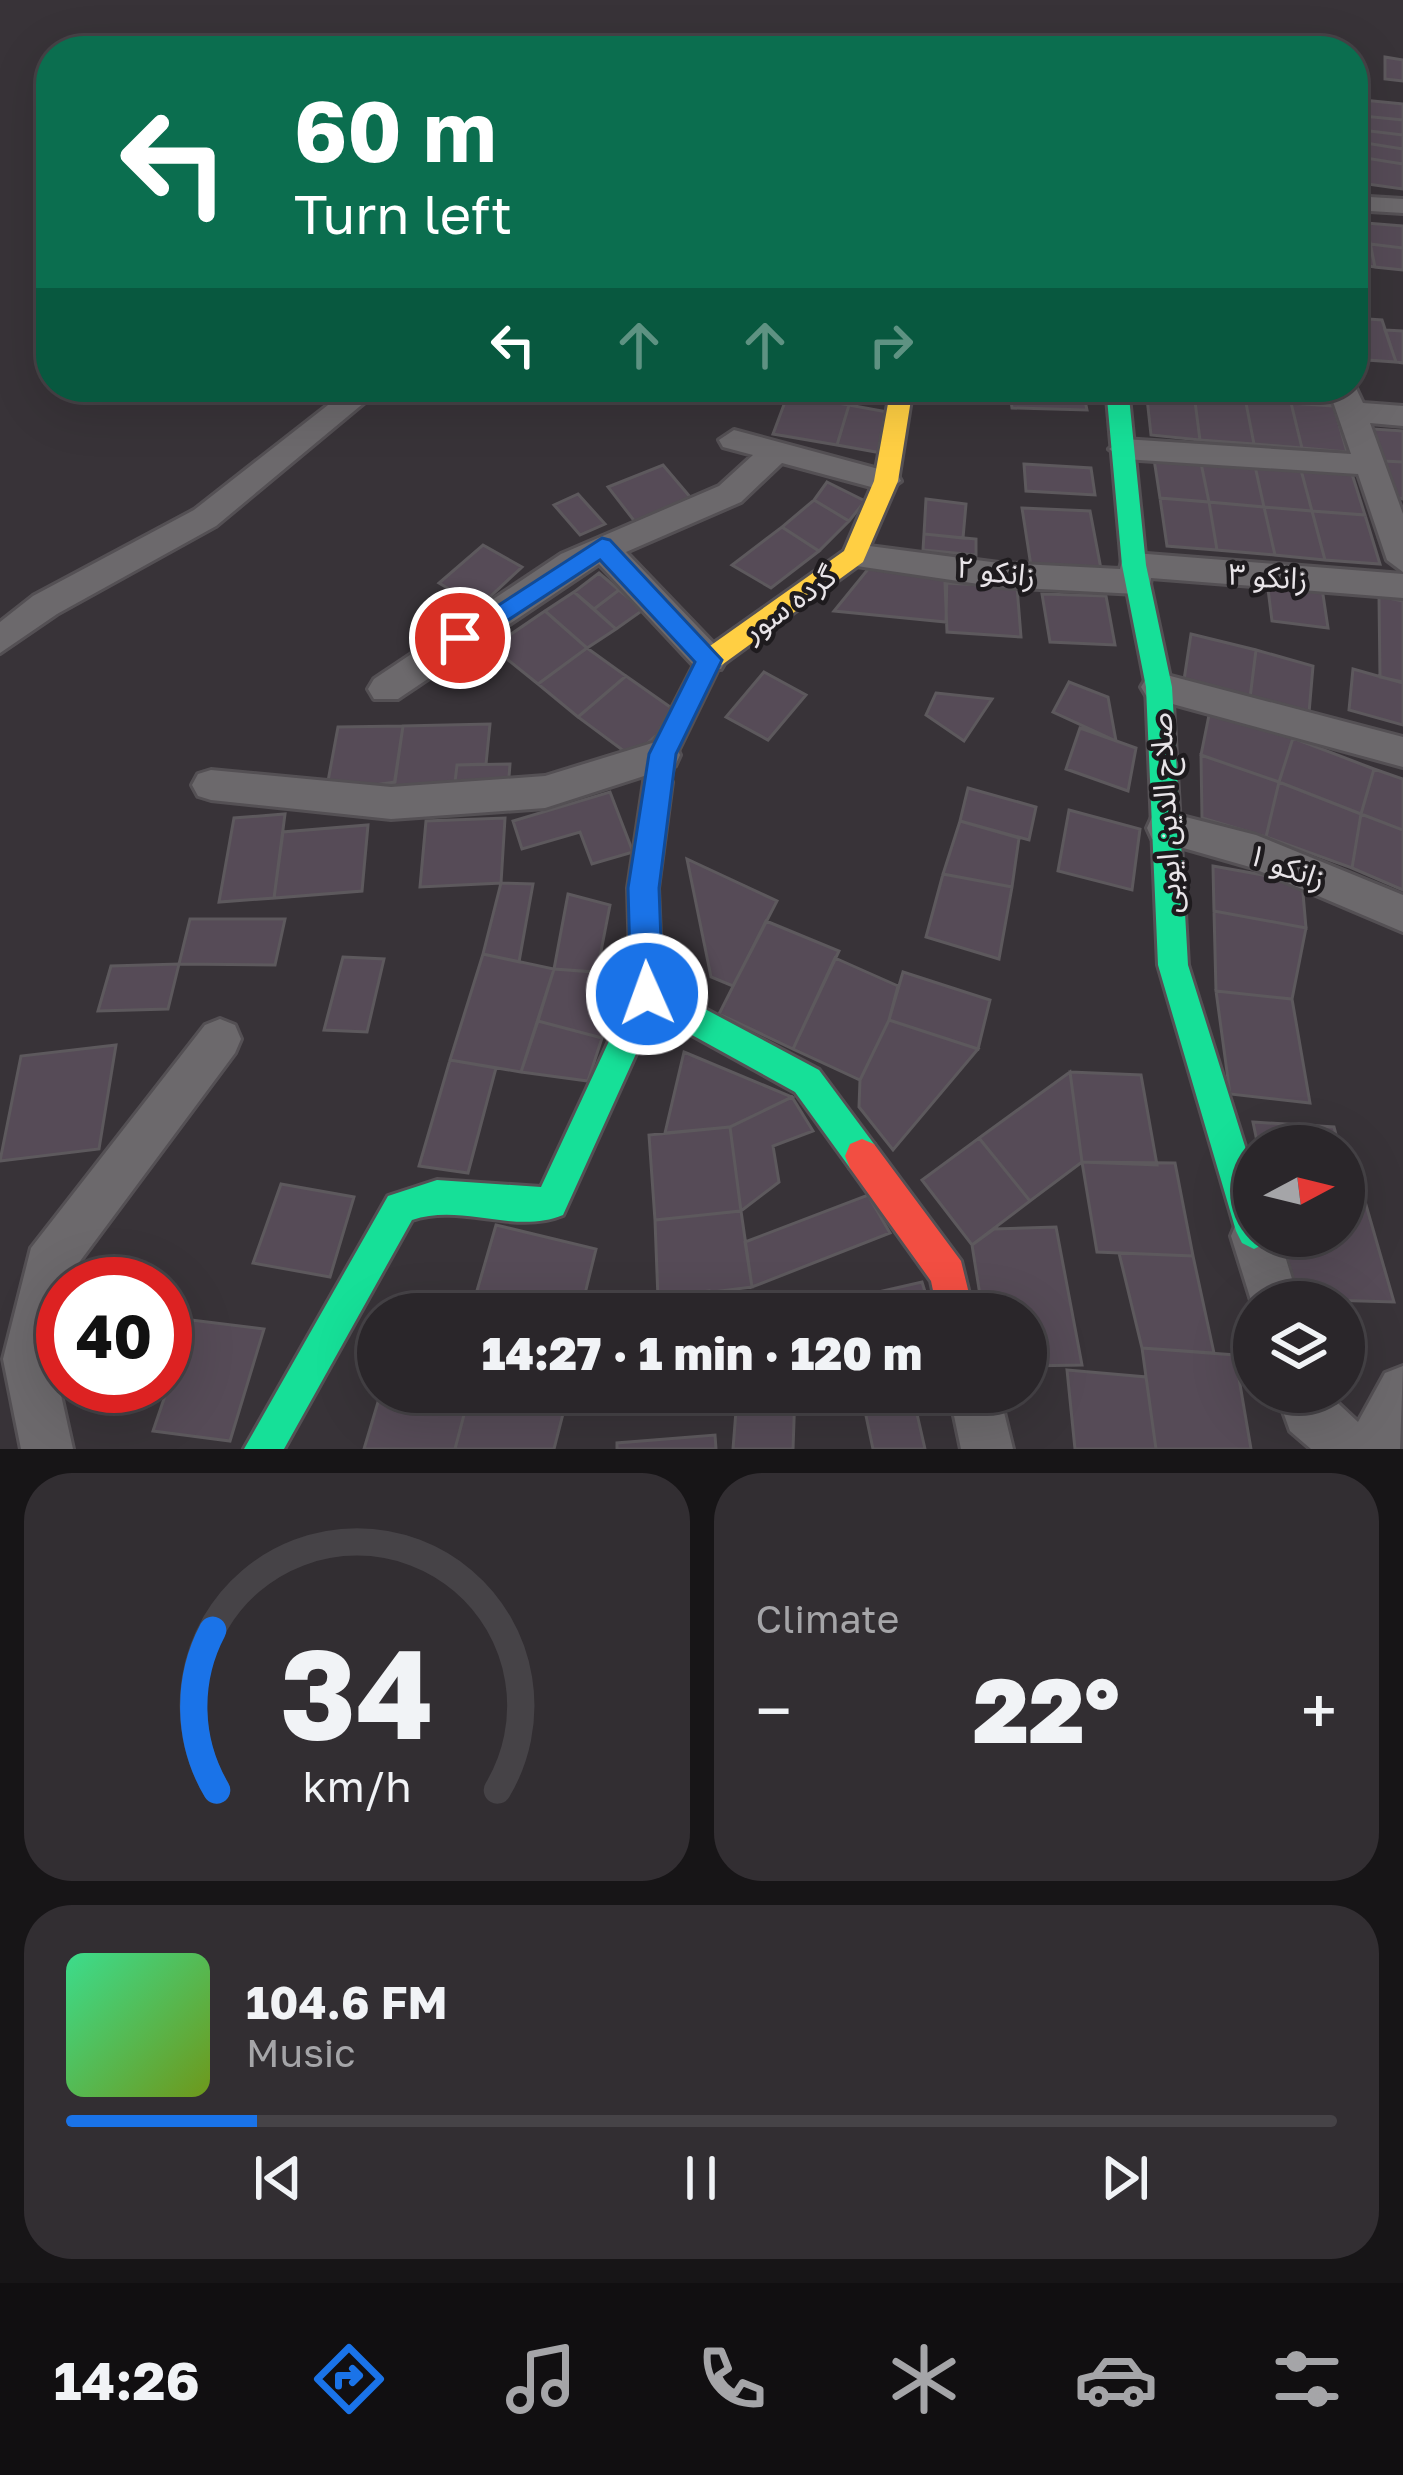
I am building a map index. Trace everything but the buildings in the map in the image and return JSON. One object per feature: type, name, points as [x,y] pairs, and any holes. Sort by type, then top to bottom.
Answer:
[{"type":"street","points":[[1368,204],[1403,206]]},
{"type":"street","points":[[0,640],[45,605],[205,518],[350,402]]},
{"type":"street","name":"گرده سور","points":[[647,994],[644,888],[662,754],[709,660],[854,556],[886,481],[899,402]]},
{"type":"street","name":"صلاح الدین ایوبی","points":[[1119,402],[1136,574],[1159,687],[1173,965],[1233,1162]]},
{"type":"street","points":[[1348,402],[1403,560]]},
{"type":"street","points":[[1357,402],[1403,416]]},
{"type":"street","points":[[734,440],[886,481]]},
{"type":"street","points":[[1124,448],[1370,464]]},
{"type":"street","points":[[386,688],[602,547],[730,494],[776,451]]},
{"type":"street","points":[[602,547],[709,660]]},
{"type":"street","name":"زانکو ۲","points":[[854,556],[999,575],[1136,574]]},
{"type":"street","name":"زانکو ۳","points":[[1136,574],[1403,586]]},
{"type":"street","points":[[1159,687],[1403,752]]},
{"type":"street","points":[[211,785],[391,803],[545,792],[662,754]]},
{"type":"street","name":"زانکو ۱","points":[[1166,828],[1256,852],[1403,914]]},
{"type":"street","points":[[263,1449],[400,1208],[427,1193],[529,1211],[551,1203],[647,994],[806,1081],[947,1274],[951,1293]]},
{"type":"street","points":[[47,1449],[28,1359],[47,1264],[220,1040]]},
{"type":"street","points":[[1372,1449],[1403,1391]]},
{"type":"street","points":[[979,1413],[987,1449]]},
{"type":"street","points":[[1308,1413],[1350,1449]]},
{"type":"traffic: fast","points":[[1118,402],[1134,565],[1159,687],[1173,965],[1233,1162]]},
{"type":"traffic: fast","points":[[658,782],[643,888],[647,994],[807,1081],[862,1156]]},
{"type":"traffic: fast","points":[[263,1449],[400,1208],[437,1197],[551,1203],[647,994]]},
{"type":"traffic: slow","points":[[658,782],[662,755],[709,660],[854,556],[886,481],[899,402]]},
{"type":"traffic: jam","points":[[862,1156],[948,1274],[952,1293]]},
{"type":"route","points":[[460,638],[602,547],[709,660],[662,754],[644,888],[647,994]]}]
